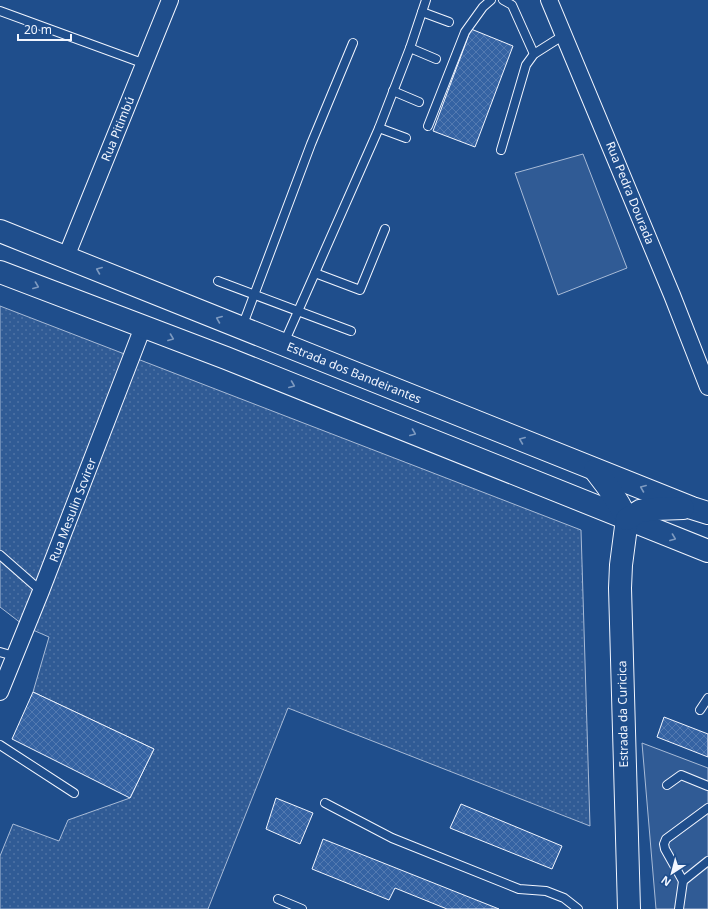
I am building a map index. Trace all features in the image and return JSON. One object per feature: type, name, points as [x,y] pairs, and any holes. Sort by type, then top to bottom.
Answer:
[{"type":"main road","name":"Estrada dos Bandeirantes","points":[[0,231],[283,345],[703,510]]},
{"type":"main road","points":[[0,272],[226,358],[708,551]]},
{"type":"main road","points":[[593,468],[609,486],[627,519]]},
{"type":"main road","points":[[627,519],[640,512],[655,509],[703,510]]},
{"type":"main road","name":"Estrada da Curicica","points":[[627,519],[621,565],[620,588],[629,909]]},
{"type":"street","name":"Rua Pitimbú","points":[[66,257],[170,0]]},
{"type":"street","name":"Rua Pedra Dourada","points":[[549,0],[669,288],[708,387]]},
{"type":"street","name":"Rua Mesulin Scvirer","points":[[0,692],[7,654],[41,591],[143,327]]},
{"type":"lane","points":[[283,345],[379,128],[410,48],[426,0]]},
{"type":"lane","points":[[428,126],[465,32],[491,0]]},
{"type":"lane","points":[[503,0],[512,5],[534,54]]},
{"type":"lane","points":[[0,11],[145,64]]},
{"type":"lane","points":[[422,12],[449,22]]},
{"type":"lane","points":[[501,150],[526,65],[534,54],[564,35]]},
{"type":"lane","points":[[241,328],[311,144],[353,43]]},
{"type":"lane","points":[[410,48],[436,59]]},
{"type":"lane","points":[[393,91],[419,102]]},
{"type":"lane","points":[[379,128],[406,138]]},
{"type":"lane","points":[[315,273],[360,290],[385,229]]},
{"type":"lane","points":[[218,281],[254,296],[351,331]]},
{"type":"lane","points":[[0,555],[41,591]]},
{"type":"lane","points":[[700,710],[708,698]]},
{"type":"lane","points":[[0,745],[74,793]]},
{"type":"lane","points":[[667,785],[681,775],[708,786]]},
{"type":"lane","points":[[325,803],[392,838],[519,889],[546,891],[564,898],[578,909]]},
{"type":"lane","points":[[679,909],[683,881],[665,849],[664,844],[666,839],[708,808]]},
{"type":"lane","points":[[683,881],[708,861]]},
{"type":"lane","points":[[278,899],[302,909]]},
{"type":"shaded area","points":[[583,154],[627,268],[558,295],[515,173]]},
{"type":"shaded area","points":[[0,306],[581,530],[590,826],[288,708],[208,909],[0,909],[0,856],[13,824],[59,841],[68,820],[130,798],[154,749],[33,692],[49,637],[26,627],[0,607]]},
{"type":"shaded area","points":[[642,743],[708,768],[708,909],[656,909]]},
{"type":"building","points":[[471,29],[513,46],[475,147],[433,131]]},
{"type":"building","points":[[33,692],[154,749],[130,798],[12,739]]},
{"type":"building","points":[[664,717],[708,734],[708,757],[657,737]]},
{"type":"building","points":[[276,798],[313,813],[300,844],[266,829]]},
{"type":"building","points":[[461,804],[562,846],[552,869],[450,828]]},
{"type":"building","points":[[323,839],[499,909],[447,909],[395,888],[389,900],[312,869]]}]
